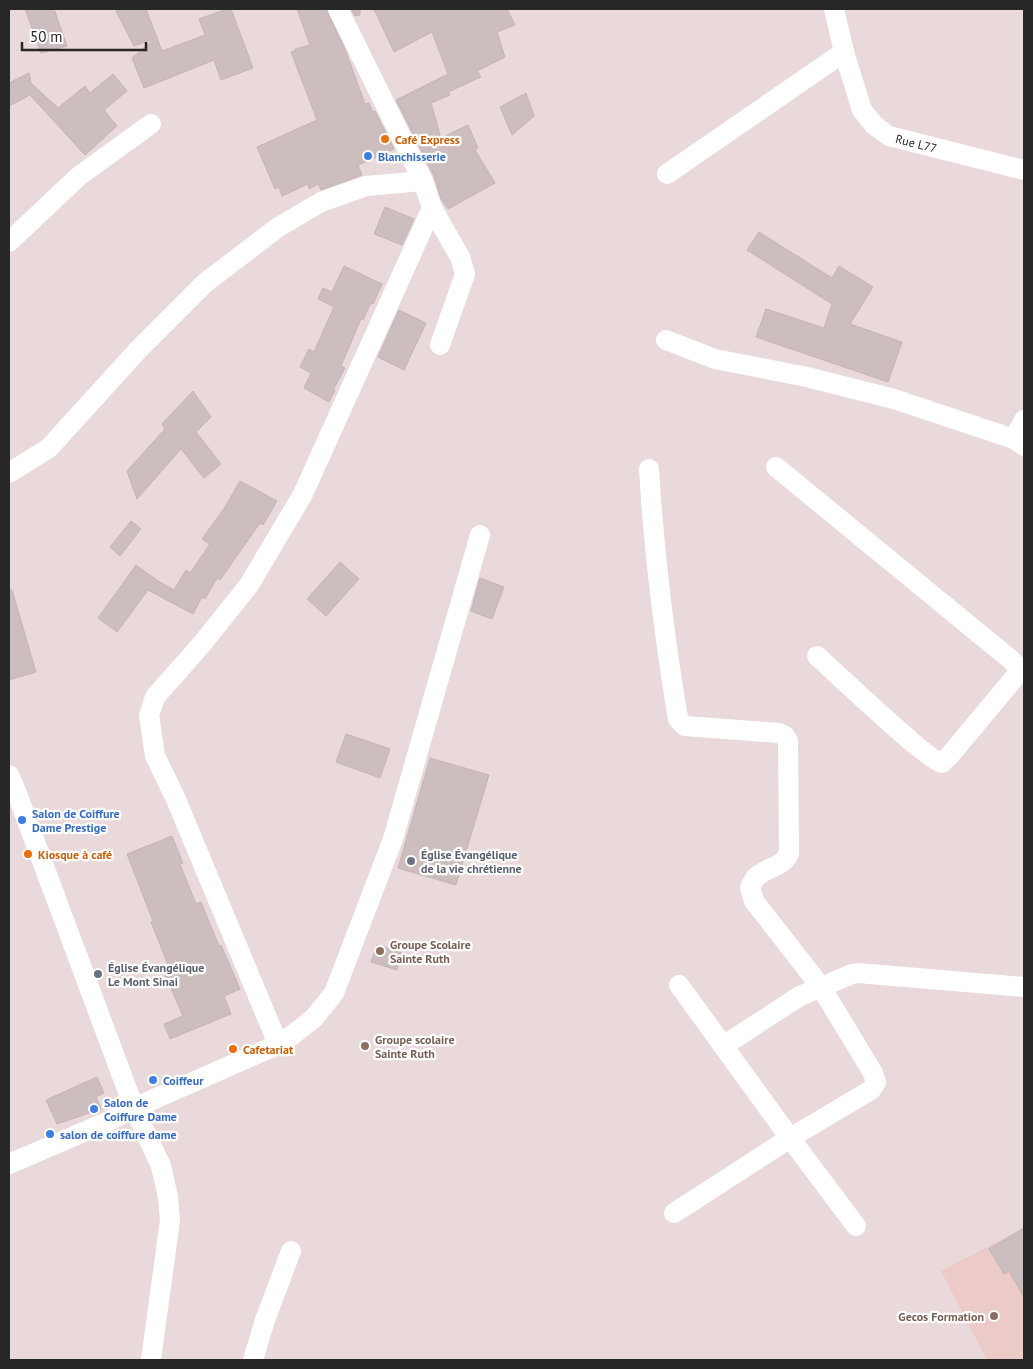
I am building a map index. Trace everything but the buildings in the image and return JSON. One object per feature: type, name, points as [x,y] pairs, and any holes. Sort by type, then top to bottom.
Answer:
[{"type":"street","points":[[338,9],[423,180],[432,208],[460,257],[465,274],[440,346]]},
{"type":"street","name":"Rue L77","points":[[834,9],[844,52],[862,110],[874,125],[888,136],[1024,170]]},
{"type":"street","points":[[667,174],[844,52]]},
{"type":"street","points":[[9,242],[80,176],[151,124]]},
{"type":"street","points":[[9,473],[49,448],[138,350],[204,283],[277,228],[321,202],[366,186],[423,180]]},
{"type":"street","points":[[278,1044],[175,797],[155,756],[149,714],[155,698],[249,585],[303,494],[432,208]]},
{"type":"street","points":[[666,340],[715,358],[807,377],[894,399],[1019,443],[1024,420]]},
{"type":"street","points":[[776,466],[1023,669],[950,755],[942,762],[937,762],[817,656]]},
{"type":"street","points":[[649,469],[654,543],[664,631],[678,719],[685,726],[779,733],[785,736],[788,742],[789,853],[781,864],[756,877],[750,888],[754,901],[821,987],[873,1073],[876,1082],[871,1090],[790,1138],[674,1213]]},
{"type":"street","points":[[9,1164],[107,1122],[134,1108],[278,1044],[314,1018],[334,993],[393,839],[480,535]]},
{"type":"street","points":[[9,775],[134,1108],[161,1166],[168,1197],[170,1220],[151,1360]]},
{"type":"street","points":[[723,1046],[800,996],[843,977],[858,973],[1024,987]]},
{"type":"street","points":[[679,984],[856,1226]]},
{"type":"street","points":[[253,1360],[265,1320],[291,1251]]},
{"type":"shaded area","name":"Gecos Formation","points":[[1024,1228],[1024,1360],[987,1360],[941,1271]]},
{"type":"place","name":"Café Express","points":[[385,139]]},
{"type":"place","name":"Blanchisserie","points":[[368,156]]},
{"type":"place","name":"Salon de Coiffure Dame Prestige","points":[[22,820]]},
{"type":"place","name":"Kiosque à café","points":[[28,854]]},
{"type":"place","name":"Église Évangélique de la vie chrétienne","points":[[411,861]]},
{"type":"place","name":"Groupe Scolaire Sainte Ruth","points":[[380,951]]},
{"type":"place","name":"Église Évangélique Le Mont Sinai","points":[[98,974]]},
{"type":"place","name":"Groupe scolaire Sainte Ruth","points":[[365,1046]]},
{"type":"place","name":"Cafetariat","points":[[233,1049]]},
{"type":"place","name":"Coiffeur","points":[[153,1080]]},
{"type":"place","name":"Salon de Coiffure Dame","points":[[94,1109]]},
{"type":"place","name":"salon de coiffure dame","points":[[50,1134]]},
{"type":"place","name":"Gecos Formation","points":[[994,1316]]}]
